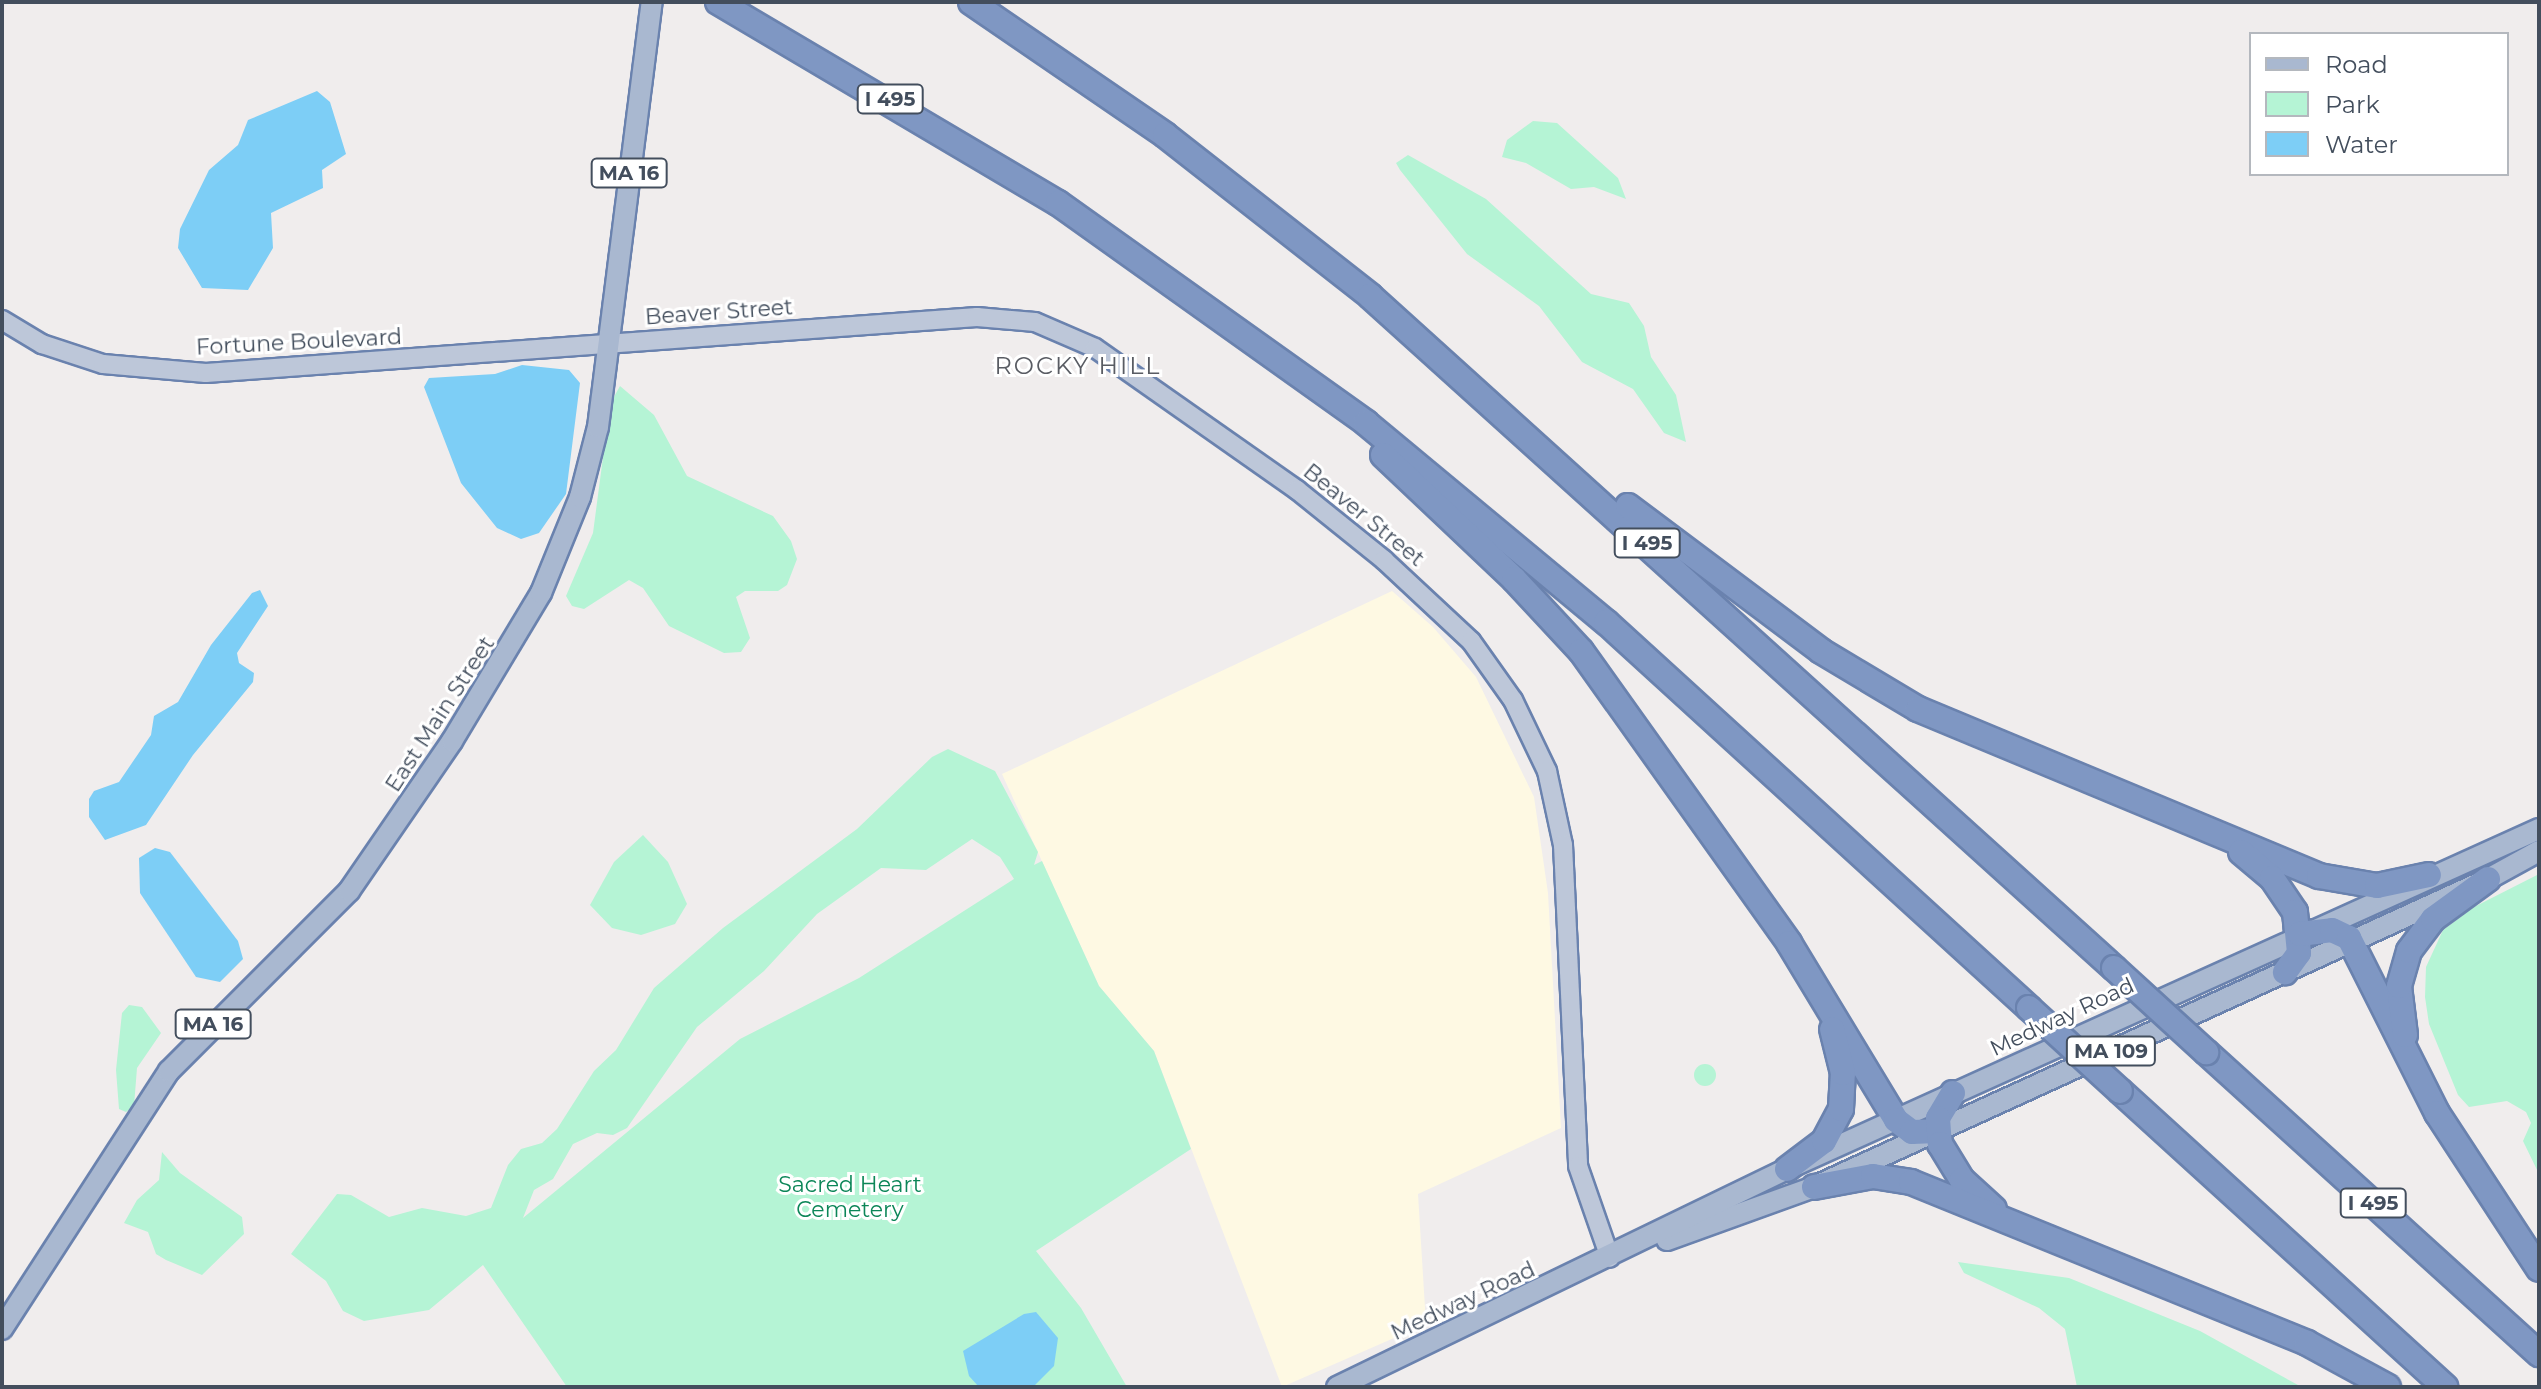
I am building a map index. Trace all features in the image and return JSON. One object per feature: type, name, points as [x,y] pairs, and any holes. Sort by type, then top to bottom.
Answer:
[{"type":"highway","name":"I 495","points":[[718,2],[893,101],[1058,203],[1283,360],[1446,487],[1586,605],[2445,1387]]},
{"type":"highway","name":"I 495","points":[[971,2],[1165,135],[1320,255],[1489,399],[2539,1354]]},
{"type":"highway","points":[[1283,360],[1493,558],[1581,651],[1803,965],[1896,1120],[1912,1132],[1937,1131]]},
{"type":"highway","points":[[1489,399],[1755,603],[1863,679],[1918,709],[2344,883],[2388,885],[2429,875]]},
{"type":"highway","points":[[2210,830],[2272,878],[2292,905],[2300,934],[2297,959],[2285,972]]},
{"type":"highway","points":[[2422,1086],[2402,1022],[2403,968],[2426,926],[2488,879]]},
{"type":"highway","points":[[2300,934],[2337,931],[2351,942],[2422,1086],[2539,1269]]},
{"type":"highway","points":[[1787,1169],[1829,1134],[1844,1089],[1832,1027],[1803,965]]},
{"type":"highway","points":[[1953,1093],[1940,1114],[1937,1131],[1942,1150],[1968,1187],[2028,1229]]},
{"type":"highway","points":[[1814,1187],[1865,1177],[1896,1178],[2326,1352],[2388,1387]]},
{"type":"main road","name":"East Main Street","points":[[2,1329],[169,1071],[349,891],[508,651],[541,593],[580,497],[598,427],[652,2]]},
{"type":"main road","name":"Beaver Street","points":[[608,345],[953,318],[1012,318],[1043,324],[1095,348],[1171,398],[1314,504],[1440,608],[1471,641],[1513,700],[1547,771],[1556,808],[1572,978],[1578,1166],[1610,1258]]},
{"type":"main road","name":"Fortune Boulevard","points":[[2,320],[71,354],[163,372],[256,371],[608,345]]},
{"type":"main road","name":"Medway Road","points":[[1337,1387],[1610,1258],[1787,1169],[2429,875],[2539,829]]},
{"type":"main road","name":"Medway Road","points":[[1610,1258],[1814,1187],[2488,879],[2539,851]]},
{"type":"shaded area","points":[[1392,591],[1433,627],[1476,677],[1534,797],[1548,893],[1561,1128],[1418,1194],[1426,1324],[1282,1387],[1154,1051],[1099,986],[1002,774]]},
{"type":"green space","points":[[1533,121],[1557,123],[1618,178],[1626,199],[1594,187],[1571,189],[1526,163],[1502,157],[1507,140]]},
{"type":"green space","points":[[1408,155],[1486,199],[1591,294],[1629,303],[1644,326],[1651,357],[1676,395],[1686,442],[1664,433],[1633,389],[1582,362],[1539,306],[1467,254],[1400,170],[1396,163]]},
{"type":"green space","points":[[620,386],[654,415],[687,476],[773,516],[791,541],[797,559],[787,585],[778,591],[745,591],[736,597],[750,638],[741,652],[724,653],[669,626],[643,588],[629,580],[584,609],[572,606],[566,596],[593,533],[610,404]]},
{"type":"green space","name":"Sacred Heart Cemetery","points":[[948,749],[995,771],[1038,852],[1034,865],[1042,861],[1099,986],[1154,1051],[1191,1149],[1036,1251],[1081,1308],[1127,1387],[567,1387],[483,1265],[429,1310],[364,1321],[343,1311],[326,1281],[291,1254],[337,1194],[351,1195],[389,1217],[422,1208],[466,1216],[491,1208],[508,1165],[521,1149],[542,1143],[557,1129],[594,1071],[616,1050],[654,988],[723,928],[857,829],[932,757]],"holes":[[[972,839],[1000,857],[1014,879],[859,978],[740,1039],[523,1218],[534,1190],[553,1179],[573,1144],[597,1133],[613,1135],[627,1128],[697,1027],[764,971],[817,914],[881,868],[926,870]]]},
{"type":"green space","points":[[643,835],[668,862],[687,904],[675,924],[641,935],[612,928],[590,905],[614,862]]},
{"type":"green space","points":[[2539,874],[2539,1174],[2523,1141],[2531,1123],[2526,1112],[2507,1101],[2469,1107],[2458,1095],[2429,1024],[2425,997],[2426,967],[2443,930],[2474,907]]},
{"type":"green space","points":[[129,1005],[142,1007],[161,1033],[137,1068],[134,1106],[126,1112],[119,1109],[116,1070],[122,1013]]},
{"type":"green space","points":[[1705,1064],[1716,1075],[1705,1086],[1694,1075]]},
{"type":"green space","points":[[162,1152],[180,1173],[242,1217],[244,1234],[202,1275],[156,1254],[148,1232],[124,1223],[137,1200],[159,1180]]},
{"type":"green space","points":[[1958,1262],[2069,1278],[2200,1331],[2298,1385],[2077,1387],[2065,1329],[2039,1308],[1964,1273]]},
{"type":"water","points":[[317,91],[330,102],[346,154],[322,170],[323,188],[271,213],[273,248],[248,290],[202,288],[178,248],[180,229],[209,170],[238,145],[248,120]]},
{"type":"water","points":[[522,365],[569,370],[580,383],[566,494],[539,533],[521,539],[497,528],[461,483],[424,387],[429,378],[495,374]]},
{"type":"water","points":[[260,590],[268,606],[237,653],[239,663],[254,673],[253,682],[193,755],[146,825],[105,840],[89,817],[89,799],[94,791],[119,782],[151,735],[154,716],[178,702],[211,645],[252,593]]},
{"type":"water","points":[[155,848],[170,852],[238,941],[243,959],[220,982],[196,977],[140,893],[139,858]]},
{"type":"water","points":[[1036,1312],[1058,1338],[1054,1366],[1033,1387],[979,1387],[969,1376],[963,1351],[1024,1314]]},
{"type":"district","name":"ROCKY HILL","points":[[1078,366]]}]
